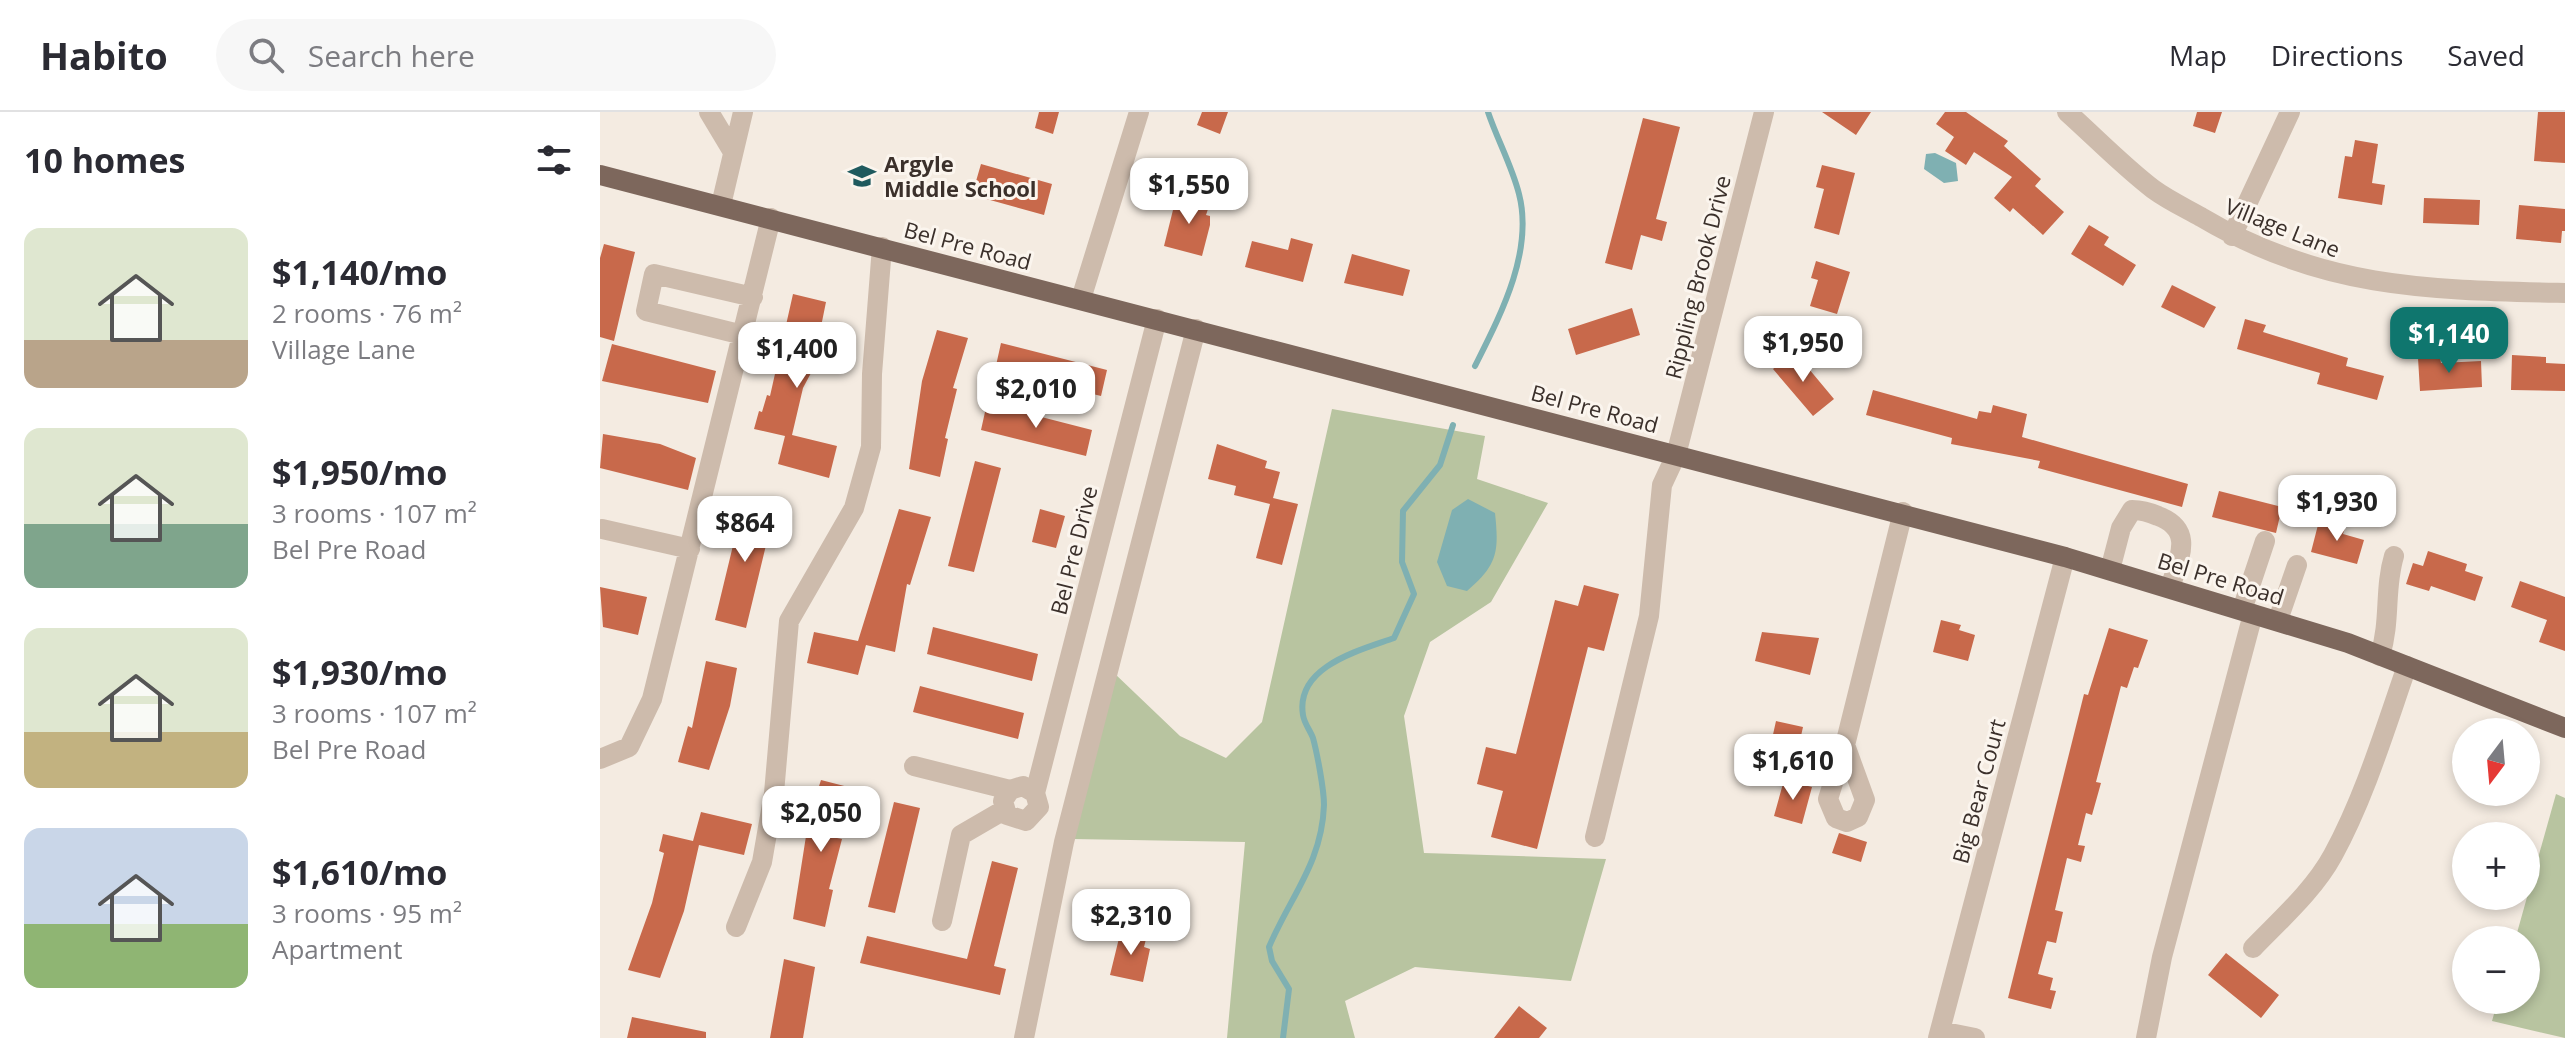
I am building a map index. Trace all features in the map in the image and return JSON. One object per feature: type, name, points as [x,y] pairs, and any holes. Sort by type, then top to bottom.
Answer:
[{"type":"main road","name":"Bel Pre Road","points":[[600,175],[1903,512],[2065,557],[2278,620],[2565,728]]},
{"type":"street","points":[[709,112],[733,152]]},
{"type":"street","points":[[721,205],[743,112]]},
{"type":"street","points":[[1081,299],[1139,112]]},
{"type":"street","name":"Rippling Brook Drive","points":[[1595,837],[1649,616],[1662,485],[1676,455],[1764,112]]},
{"type":"street","name":"Village Lane","points":[[2067,112],[2155,190],[2232,236],[2299,264],[2345,278],[2440,291],[2565,293]]},
{"type":"street","points":[[2232,236],[2290,112]]},
{"type":"street","points":[[600,759],[629,747],[652,699],[771,218]]},
{"type":"street","points":[[736,927],[762,862],[772,807],[789,621],[854,508],[871,447],[872,374],[882,247]]},
{"type":"street","points":[[743,335],[646,311],[654,274],[753,297]]},
{"type":"street","name":"Bel Pre Drive","points":[[1004,810],[1019,821],[1032,818],[1039,807],[1035,793],[1157,319]]},
{"type":"street","points":[[1024,1038],[1064,842],[1196,329]]},
{"type":"street","points":[[2110,570],[2125,518],[2132,510],[2152,514],[2175,523],[2179,529],[2181,549],[2170,588]]},
{"type":"street","points":[[1845,745],[1903,512]]},
{"type":"street","points":[[602,529],[690,549]]},
{"type":"street","points":[[2146,1038],[2162,957],[2265,541]]},
{"type":"street","points":[[2380,656],[2388,627],[2388,577],[2394,556]]},
{"type":"street","name":"Big Bear Court","points":[[1939,1034],[2065,557]]},
{"type":"street","points":[[2278,620],[2297,565]]},
{"type":"street","points":[[2253,948],[2309,888],[2333,856],[2370,770],[2407,666]]},
{"type":"street","points":[[914,766],[1010,790],[1023,786],[1035,793]]},
{"type":"street","points":[[942,921],[961,835],[1004,810],[1003,801],[1010,790]]},
{"type":"street","points":[[1939,1034],[1975,1038]]},
{"type":"green space","points":[[1332,409],[1485,436],[1477,479],[1548,503],[1491,602],[1430,642],[1404,716],[1424,853],[1606,859],[1571,981],[1415,967],[1345,1001],[1355,1038],[1227,1038],[1245,842],[1073,839],[1113,672],[1180,736],[1226,758],[1262,722]]},
{"type":"green space","points":[[2556,794],[2565,798],[2565,1038],[2492,1021],[2494,1014],[2540,1014],[2540,926],[2519,926],[2523,910],[2540,910],[2540,851]]},
{"type":"water","points":[[1935,153],[1956,163],[1958,181],[1944,183],[1924,169],[1926,154]]},
{"type":"water","points":[[1468,499],[1495,513],[1497,538],[1491,565],[1467,591],[1447,586],[1437,562],[1452,510]]},
{"type":"building","points":[[1039,112],[1059,112],[1053,134],[1035,128]]},
{"type":"building","points":[[1202,112],[1228,112],[1220,134],[1197,125]]},
{"type":"building","points":[[1822,112],[1871,112],[1856,135]]},
{"type":"building","points":[[1945,112],[1966,112],[2008,141],[2004,146],[2041,179],[2035,186],[2064,212],[2043,235],[2013,208],[2010,212],[1994,198],[2012,177],[1974,152],[1966,165],[1945,151],[1954,137],[1936,124]]},
{"type":"building","points":[[2197,112],[2222,112],[2215,133],[2193,126]]},
{"type":"building","points":[[2538,112],[2565,112],[2565,163],[2534,161]]},
{"type":"building","points":[[1643,118],[1680,127],[1656,219],[1667,222],[1662,241],[1641,235],[1632,270],[1605,263]]},
{"type":"building","points":[[2355,140],[2378,144],[2372,183],[2385,185],[2382,205],[2338,198],[2345,156],[2352,157]]},
{"type":"building","points":[[981,164],[1052,184],[1044,215],[972,195]]},
{"type":"building","points":[[1822,165],[1855,173],[1839,235],[1814,228],[1824,189],[1816,187]]},
{"type":"building","points":[[1177,194],[1210,203],[1206,215],[1210,216],[1210,225],[1202,256],[1164,246]]},
{"type":"building","points":[[2424,198],[2480,200],[2479,225],[2423,223]]},
{"type":"building","points":[[2519,205],[2565,209],[2565,231],[2562,231],[2561,243],[2516,239]]},
{"type":"building","points":[[2089,225],[2109,237],[2104,245],[2136,265],[2123,286],[2071,254]]},
{"type":"building","points":[[1291,238],[1313,244],[1303,282],[1245,267],[1252,241],[1288,250]]},
{"type":"building","points":[[604,244],[635,252],[614,341],[600,337],[600,258]]},
{"type":"building","points":[[1352,254],[1410,270],[1403,296],[1344,283]]},
{"type":"building","points":[[1816,261],[1850,272],[1837,314],[1810,306],[1818,280],[1811,278]]},
{"type":"building","points":[[2172,285],[2216,307],[2204,328],[2161,307]]},
{"type":"building","points":[[793,294],[826,302],[812,371],[803,388],[792,435],[837,446],[829,478],[778,464],[785,436],[754,429],[759,411],[762,412],[767,395],[770,396]]},
{"type":"building","points":[[1632,308],[1640,335],[1576,355],[1568,329]]},
{"type":"building","points":[[2245,319],[2266,325],[2263,332],[2348,358],[2346,366],[2384,376],[2377,400],[2317,384],[2320,373],[2237,349]]},
{"type":"building","points":[[937,330],[968,338],[953,388],[957,389],[945,438],[948,439],[940,477],[909,469],[922,381]]},
{"type":"building","points":[[1001,343],[1107,370],[1101,396],[995,370]]},
{"type":"building","points":[[612,344],[716,371],[708,403],[602,381]]},
{"type":"building","points":[[1794,351],[1834,399],[1813,416],[1773,369]]},
{"type":"building","points":[[2512,355],[2546,357],[2546,363],[2565,364],[2565,391],[2511,390]]},
{"type":"building","points":[[2440,357],[2441,363],[2481,361],[2482,387],[2420,391],[2418,358]]},
{"type":"building","points":[[1873,390],[1977,419],[1979,411],[1991,413],[1993,405],[2027,414],[2022,437],[2188,484],[2182,507],[2038,468],[2040,461],[1951,444],[1952,438],[1866,415]]},
{"type":"building","points":[[987,403],[1092,430],[1086,456],[981,430]]},
{"type":"building","points":[[603,434],[660,444],[696,458],[688,490],[600,468]]},
{"type":"building","points":[[1217,444],[1267,461],[1265,468],[1280,472],[1273,498],[1298,504],[1282,565],[1256,558],[1270,504],[1234,495],[1236,486],[1208,479]]},
{"type":"building","points":[[975,461],[1001,468],[974,572],[948,566]]},
{"type":"building","points":[[2219,491],[2282,507],[2276,533],[2212,517]]},
{"type":"building","points":[[744,500],[775,508],[746,628],[715,620]]},
{"type":"building","points":[[899,509],[931,517],[910,585],[907,584],[895,652],[866,645],[858,675],[807,663],[814,632],[858,641]]},
{"type":"building","points":[[1040,509],[1065,516],[1056,548],[1032,542]]},
{"type":"building","points":[[2319,521],[2345,528],[2343,534],[2364,540],[2357,564],[2311,552]]},
{"type":"building","points":[[2428,551],[2467,564],[2465,571],[2483,577],[2475,601],[2431,586],[2429,591],[2406,584],[2413,563],[2423,566]]},
{"type":"building","points":[[2520,581],[2565,597],[2565,651],[2539,642],[2547,620],[2511,607]]},
{"type":"building","points":[[1584,585],[1619,594],[1604,651],[1588,647],[1537,849],[1491,837],[1503,791],[1477,784],[1486,747],[1516,754],[1555,600],[1578,606]]},
{"type":"building","points":[[600,587],[647,597],[638,635],[603,627]]},
{"type":"building","points":[[1941,620],[1961,625],[1959,630],[1975,635],[1968,661],[1933,652]]},
{"type":"building","points":[[933,627],[1038,654],[1032,681],[927,654]]},
{"type":"building","points":[[2109,628],[2148,640],[2127,688],[2121,686],[2096,782],[2101,783],[2092,815],[2086,813],[2078,845],[2085,846],[2081,862],[2067,858],[2055,910],[2063,912],[2056,943],[2047,941],[2038,974],[2053,978],[2050,990],[2056,991],[2051,1009],[2008,998],[2084,694],[2088,695]]},
{"type":"building","points":[[1762,632],[1819,638],[1810,675],[1755,661]]},
{"type":"building","points":[[706,661],[737,668],[730,706],[709,770],[678,762],[688,726],[692,728]]},
{"type":"building","points":[[920,686],[1024,713],[1018,739],[913,712]]},
{"type":"building","points":[[1776,721],[1803,727],[1799,745],[1772,739]]},
{"type":"building","points":[[821,780],[852,788],[837,838],[842,839],[829,889],[833,890],[825,927],[793,919],[809,817]]},
{"type":"building","points":[[1784,780],[1812,787],[1802,824],[1774,816]]},
{"type":"building","points":[[894,802],[920,808],[895,913],[868,907]]},
{"type":"building","points":[[701,812],[752,824],[744,855],[699,845],[684,911],[660,978],[628,970],[652,903],[664,853],[659,851],[663,834],[693,841]]},
{"type":"building","points":[[1839,833],[1867,842],[1861,862],[1832,853]]},
{"type":"building","points":[[992,861],[1018,868],[994,966],[1006,969],[1000,995],[860,963],[867,936],[967,959]]},
{"type":"building","points":[[1121,930],[1147,935],[1144,947],[1150,949],[1143,982],[1110,975]]},
{"type":"building","points":[[2226,953],[2279,995],[2261,1018],[2208,975]]},
{"type":"building","points":[[784,959],[815,967],[803,1038],[770,1038]]},
{"type":"building","points":[[1519,1006],[1547,1028],[1539,1038],[1494,1038]]},
{"type":"building","points":[[632,1017],[706,1032],[706,1038],[627,1038]]},
{"type":"waterway","points":[[1475,366],[1504,305],[1522,238],[1519,194],[1488,112]]},
{"type":"waterway","points":[[1283,1038],[1289,989],[1272,961],[1269,947],[1318,845],[1324,805],[1315,745],[1303,715],[1303,698],[1309,684],[1333,663],[1394,638],[1414,594],[1402,562],[1403,511],[1440,465],[1453,425]]},
{"type":"place","name":"Argyle Middle School","points":[[862,176]]}]
